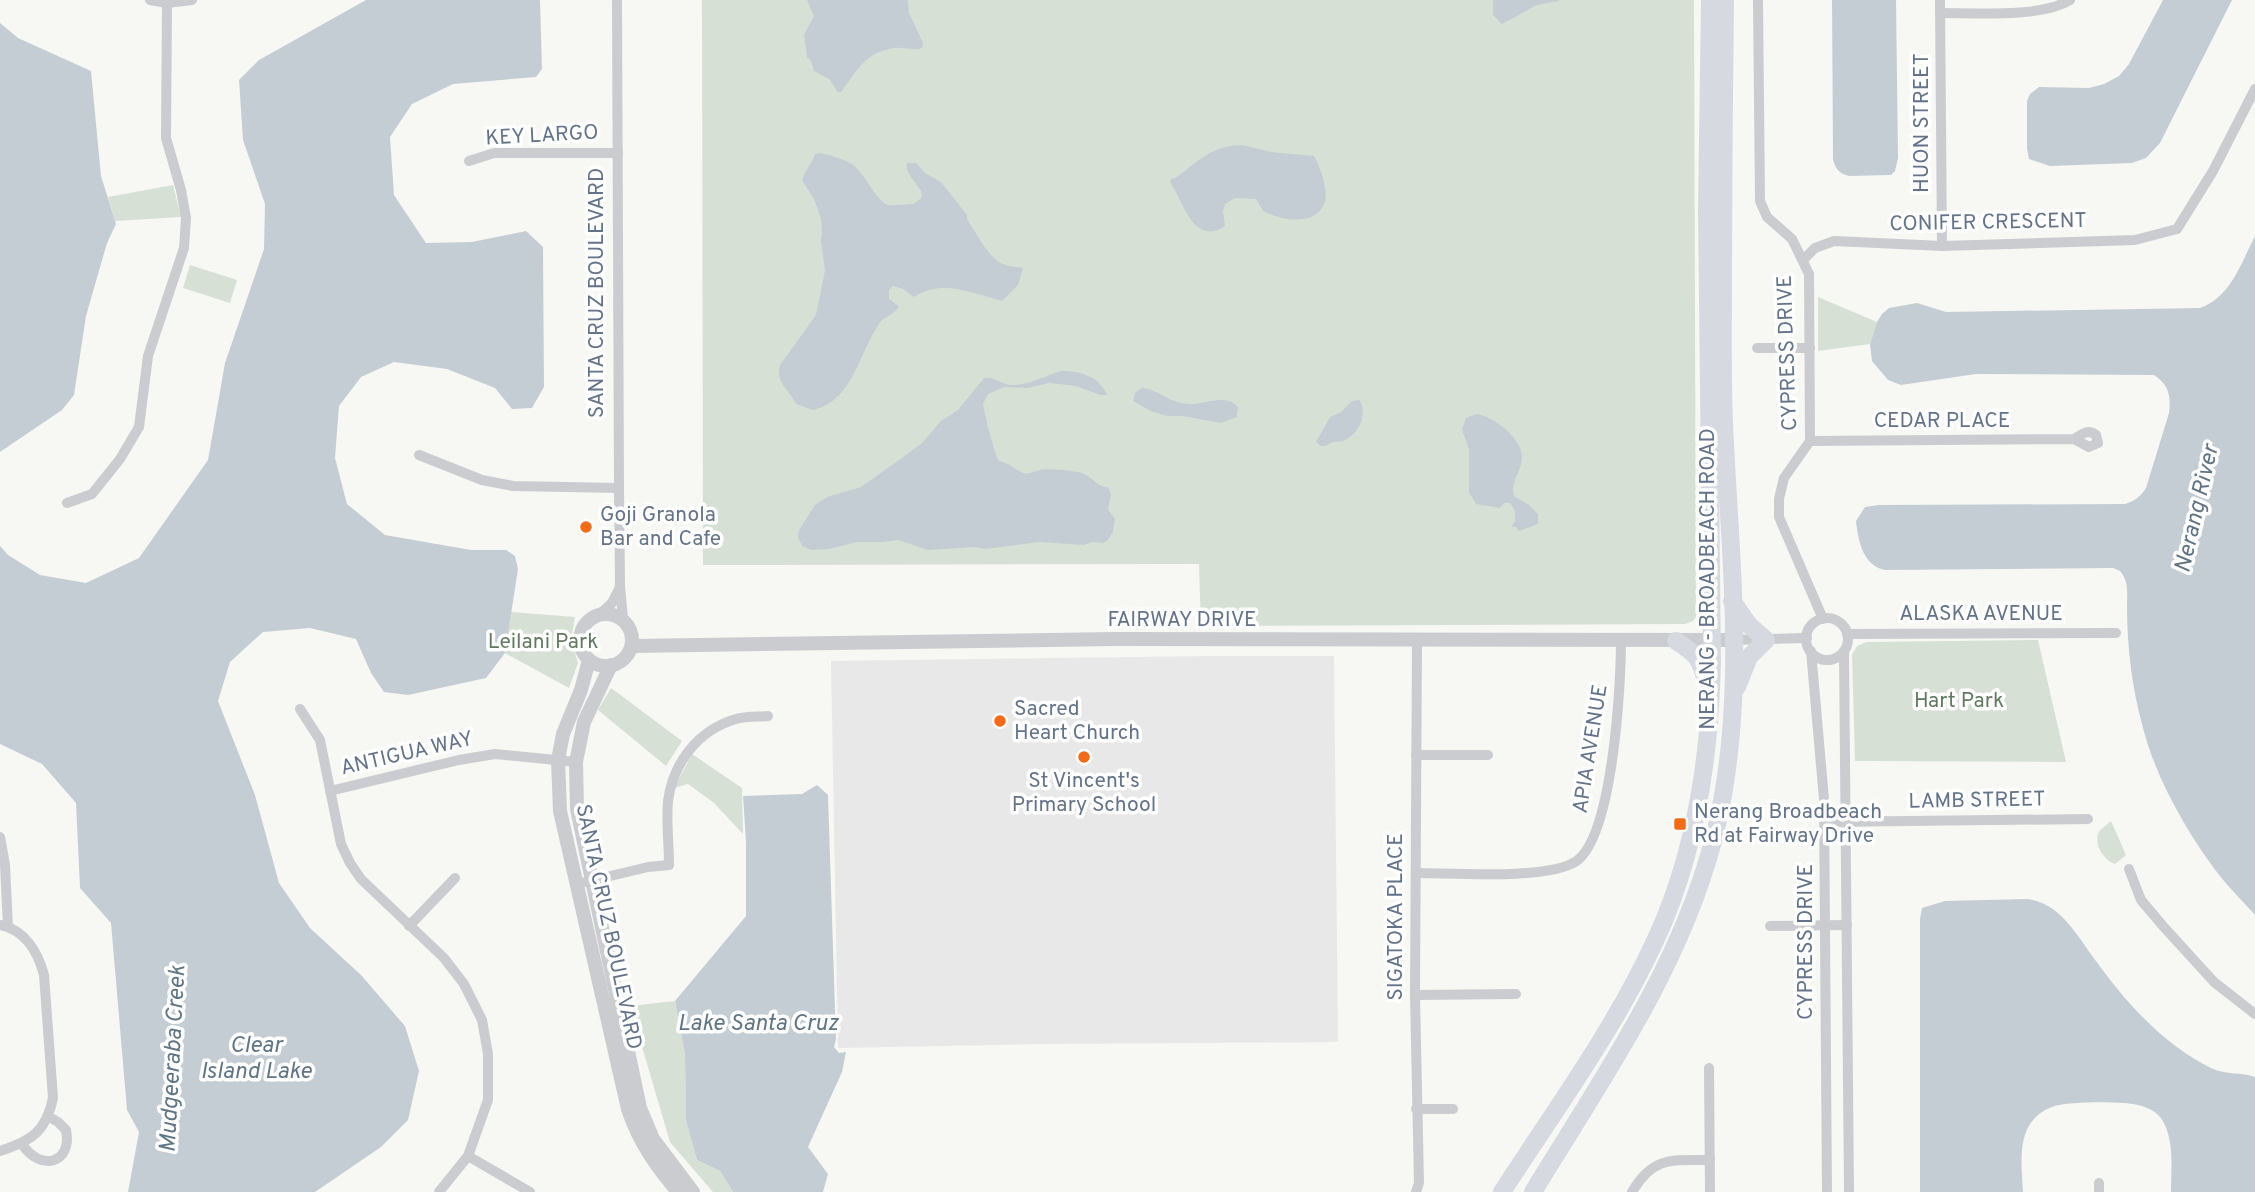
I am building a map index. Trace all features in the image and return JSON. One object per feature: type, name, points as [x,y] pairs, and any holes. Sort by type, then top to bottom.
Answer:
[{"type":"main road","name":"NERANG - BROADBEACH ROAD","points":[[1502,1192],[1629,993],[1656,940],[1683,865],[1705,761],[1711,701],[1712,640],[1707,210],[1710,0]]},
{"type":"main road","name":"NERANG - BROADBEACH ROAD","points":[[1532,1191],[1647,1005],[1684,927],[1705,867],[1718,817],[1729,751],[1733,640],[1723,361],[1725,0]]},
{"type":"main road","points":[[1732,601],[1749,625],[1766,640],[1749,657],[1733,697]]},
{"type":"main road","points":[[1676,641],[1701,661],[1711,701]]},
{"type":"street","points":[[150,0],[167,3],[192,0]]},
{"type":"street","name":"SANTA CRUZ BOULEVARD","points":[[617,0],[619,488],[623,620]]},
{"type":"street","name":"CYPRESS DRIVE","points":[[1758,0],[1760,201],[1767,217],[1792,239],[1809,275],[1810,441],[1784,478],[1778,507],[1782,527],[1823,619]]},
{"type":"street","name":"HUON STREET","points":[[1940,0],[1942,246]]},
{"type":"street","points":[[1940,13],[2030,11],[2059,7],[2070,0]]},
{"type":"street","points":[[67,503],[92,494],[120,460],[139,427],[148,356],[184,248],[186,218],[166,138],[167,3]]},
{"type":"street","name":"CONIFER CRESCENT","points":[[1803,261],[1815,248],[1834,241],[1942,246],[2135,240],[2177,229],[2213,171],[2255,89]]},
{"type":"street","name":"KEY LARGO","points":[[469,161],[495,153],[618,153]]},
{"type":"street","points":[[1757,348],[1810,348]]},
{"type":"street","name":"CEDAR PLACE","points":[[1810,441],[2074,439]]},
{"type":"street","points":[[419,455],[482,480],[513,486],[619,488]]},
{"type":"street","points":[[600,614],[612,614],[623,620],[631,632],[632,646],[624,659],[611,666],[589,660],[581,649],[580,635],[586,622],[612,603],[620,586]]},
{"type":"street","points":[[1823,619],[1840,622],[1847,634],[1844,651],[1827,660],[1811,651],[1807,638],[1812,625],[1823,619]]},
{"type":"street","name":"ALASKA AVENUE","points":[[1847,634],[2116,633]]},
{"type":"street","points":[[1733,640],[1807,638]]},
{"type":"street","name":"FAIRWAY DRIVE","points":[[632,646],[1115,639],[1733,640]]},
{"type":"street","name":"APIA AVENUE","points":[[1416,873],[1552,872],[1577,861],[1597,835],[1611,764],[1621,684],[1621,640]]},
{"type":"street","name":"SIGATOKA PLACE","points":[[1416,1192],[1419,1183],[1415,995],[1417,641]]},
{"type":"street","name":"CYPRESS DRIVE","points":[[1811,651],[1825,822],[1827,1192]]},
{"type":"street","name":"CYPRESS DRIVE","points":[[1844,651],[1849,1192]]},
{"type":"street","name":"SANTA CRUZ BOULEVARD","points":[[589,660],[582,690],[564,734],[558,760],[560,811],[584,882],[640,1108],[653,1139],[693,1192]]},
{"type":"street","name":"SANTA CRUZ BOULEVARD","points":[[611,666],[584,722],[576,762],[577,810],[584,882],[628,1109],[652,1160],[678,1192]]},
{"type":"street","points":[[300,709],[320,740],[341,844],[350,863],[361,879],[444,958],[464,984],[482,1020],[488,1054],[488,1100],[468,1156],[439,1192]]},
{"type":"street","points":[[584,882],[648,867],[670,865],[668,803],[674,772],[690,748],[713,729],[737,719],[768,716]]},
{"type":"street","name":"ANTIGUA WAY","points":[[330,791],[495,754],[576,762]]},
{"type":"street","points":[[1416,755],[1488,755]]},
{"type":"street","name":"LAMB STREET","points":[[1825,822],[2088,819]]},
{"type":"street","points":[[0,837],[5,865],[4,926],[23,936],[33,948],[44,975],[54,1098],[49,1117],[40,1130],[22,1144],[0,1151]]},
{"type":"street","points":[[2129,869],[2141,900],[2163,926],[2214,982],[2255,1014]]},
{"type":"street","points":[[410,926],[455,878]]},
{"type":"street","points":[[1770,926],[1847,925]]},
{"type":"street","points":[[1415,995],[1516,994]]},
{"type":"street","points":[[1709,1068],[1710,1192]]},
{"type":"street","points":[[1416,1109],[1453,1110]]},
{"type":"street","points":[[22,1144],[30,1156],[37,1160],[48,1161],[59,1157],[66,1149],[65,1130],[49,1117]]},
{"type":"street","points":[[468,1156],[530,1192]]},
{"type":"street","points":[[1632,1192],[1639,1180],[1656,1164],[1710,1160]]},
{"type":"shaded area","name":"St Vincent's Primary School","points":[[1334,656],[1338,1042],[838,1048],[831,661]]},
{"type":"green space","points":[[702,0],[1694,0],[1696,617],[1685,624],[1201,626],[1199,564],[703,565]]},
{"type":"green space","points":[[173,185],[181,217],[115,221],[108,197]]},
{"type":"green space","points":[[190,265],[237,280],[230,303],[183,288]]},
{"type":"green space","points":[[1818,297],[1877,322],[1870,344],[1818,351]]},
{"type":"green space","name":"Leilani Park","points":[[511,612],[575,617],[571,640],[578,663],[569,688],[505,653]]},
{"type":"green space","name":"Hart Park","points":[[2038,640],[2066,762],[1855,761],[1852,655],[1857,646],[1867,642]]},
{"type":"green space","points":[[611,688],[682,741],[666,766],[598,710]]},
{"type":"green space","points":[[692,754],[742,788],[743,834],[714,803],[688,784],[674,788]]},
{"type":"green space","points":[[2111,821],[2126,855],[2115,864],[2104,856],[2097,839],[2099,832]]},
{"type":"green space","points":[[675,1001],[685,1055],[686,1121],[697,1160],[720,1171],[733,1192],[713,1192],[670,1142],[630,1006]]},
{"type":"water","name":"Clear Island Lake","points":[[366,0],[540,0],[542,69],[536,77],[453,84],[412,104],[390,137],[394,195],[426,243],[472,242],[526,231],[543,247],[544,387],[532,408],[512,409],[495,388],[447,369],[394,362],[361,377],[339,406],[335,458],[347,504],[385,535],[471,550],[506,550],[515,556],[518,569],[505,653],[486,678],[408,695],[384,692],[371,673],[356,639],[310,628],[263,632],[230,662],[218,701],[255,795],[279,883],[310,928],[361,975],[405,1026],[419,1071],[408,1120],[381,1147],[315,1192],[128,1192],[139,1132],[127,1110],[111,923],[80,888],[76,803],[42,764],[0,744],[0,546],[8,555],[40,575],[86,583],[139,558],[208,460],[225,363],[264,249],[265,204],[243,140],[239,80],[259,60]]},
{"type":"water","points":[[807,0],[908,0],[909,13],[923,43],[922,48],[894,48],[876,54],[857,70],[841,92],[838,92],[829,79],[814,71],[807,57],[804,35],[814,16]]},
{"type":"water","points":[[1493,0],[1559,1],[1537,5],[1502,24],[1493,15]]},
{"type":"water","points":[[1832,0],[1896,0],[1898,158],[1895,171],[1891,175],[1849,176],[1836,168],[1833,159]]},
{"type":"water","points":[[2163,0],[2232,0],[2160,143],[2146,158],[2132,163],[2050,166],[2029,159],[2027,101],[2030,94],[2039,87],[2089,88],[2119,76],[2129,64]]},
{"type":"water","points":[[0,23],[18,38],[91,71],[101,176],[116,224],[107,243],[86,316],[74,395],[62,410],[0,452]]},
{"type":"water","points":[[1242,145],[1271,152],[1314,156],[1326,193],[1326,199],[1319,211],[1305,219],[1287,219],[1263,211],[1256,199],[1235,198],[1225,204],[1225,226],[1214,231],[1205,231],[1197,226],[1184,209],[1170,182],[1171,179],[1211,152]]},
{"type":"water","points":[[820,153],[852,164],[879,198],[890,205],[914,204],[921,198],[922,193],[907,167],[907,163],[916,163],[925,173],[941,182],[967,215],[982,244],[996,260],[1023,268],[1018,285],[1002,301],[947,288],[925,291],[914,297],[893,286],[889,290],[889,299],[899,306],[879,324],[838,397],[813,410],[796,404],[781,382],[779,371],[780,365],[816,315],[825,270],[821,219],[814,199],[802,180],[815,154]]},
{"type":"water","name":"Nerang River","points":[[2255,236],[2255,915],[2205,855],[2183,821],[2155,765],[2133,683],[2127,588],[2120,571],[2113,568],[1885,570],[1878,568],[1867,558],[1860,544],[1856,521],[1865,507],[1879,505],[2129,503],[2146,488],[2169,413],[2168,391],[2154,375],[1976,374],[1901,385],[1888,380],[1872,361],[1870,344],[1877,322],[1889,308],[1917,303],[1946,312],[2200,308],[2211,303],[2227,288]]},
{"type":"water","points":[[1061,371],[1076,372],[1094,379],[1107,395],[1076,386],[1050,383],[997,390],[988,394],[983,404],[992,443],[999,461],[1023,473],[1043,469],[1076,472],[1108,487],[1111,494],[1108,510],[1115,519],[1113,532],[1108,540],[1084,545],[1040,542],[985,549],[975,547],[928,550],[898,540],[857,542],[829,549],[811,550],[802,546],[798,537],[799,530],[815,505],[827,497],[861,487],[922,443],[941,421],[958,410],[984,378],[1017,385]]},
{"type":"water","points":[[1142,388],[1183,403],[1228,401],[1238,407],[1237,417],[1221,423],[1167,416],[1133,401],[1135,393]]},
{"type":"water","points":[[1359,400],[1363,410],[1356,432],[1344,440],[1321,446],[1316,442],[1330,417],[1341,412],[1352,401]]},
{"type":"water","points":[[1476,414],[1499,424],[1518,443],[1522,458],[1513,486],[1514,496],[1538,514],[1538,524],[1519,531],[1516,527],[1511,527],[1515,521],[1515,511],[1510,503],[1504,503],[1500,508],[1476,504],[1469,492],[1469,449],[1462,430],[1466,418]]},
{"type":"water","name":"Lake Santa Cruz","points":[[817,785],[828,795],[836,1039],[834,1047],[839,1053],[846,1052],[842,1072],[808,1147],[828,1174],[823,1192],[733,1192],[720,1171],[697,1160],[686,1121],[685,1055],[675,1001],[746,916],[743,796],[802,794]]},
{"type":"water","points":[[2027,899],[2039,902],[2059,914],[2134,1008],[2179,1049],[2213,1069],[2255,1077],[2255,1192],[2171,1192],[2170,1144],[2161,1118],[2138,1105],[2094,1102],[2059,1105],[2045,1110],[2034,1119],[2023,1144],[2023,1192],[1920,1192],[1922,908],[1945,901]]},
{"type":"place","name":"Goji Granola Bar and Cafe","points":[[586,527]]},
{"type":"place","name":"Sacred Heart Church","points":[[1000,721]]},
{"type":"place","name":"St Vincent's Primary School","points":[[1084,757]]},
{"type":"place","name":"Nerang Broadbeach Rd at Fairway Drive","points":[[1680,824]]},
{"type":"water label","name":"Mudgeeraba Creek","points":[[174,1059]]}]
